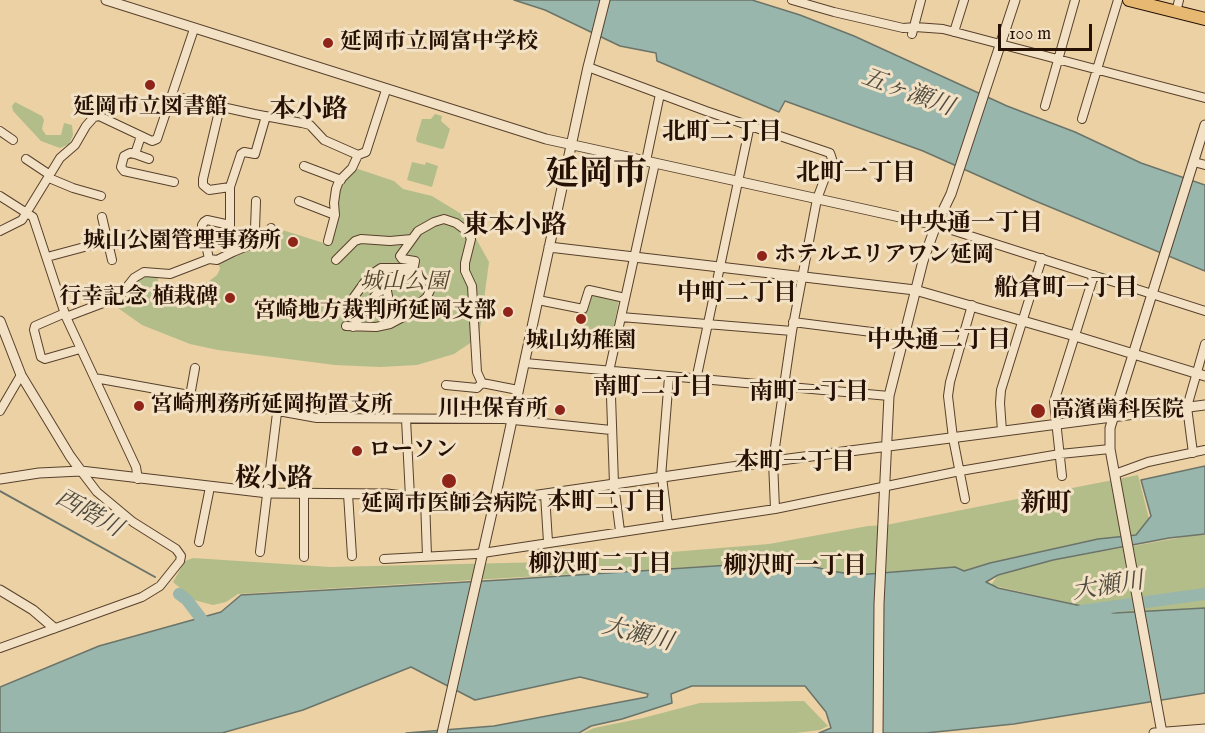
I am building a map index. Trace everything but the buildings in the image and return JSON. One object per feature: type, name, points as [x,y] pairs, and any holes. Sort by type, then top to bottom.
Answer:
[{"type":"highway","points":[[1129,0],[1177,6],[1205,19]]},
{"type":"street","points":[[106,0],[386,90],[571,146],[738,180],[936,225],[1205,311]]},
{"type":"street","points":[[442,733],[525,363],[588,67],[605,0]]},
{"type":"street","points":[[792,0],[913,31],[943,29],[1205,98]]},
{"type":"street","points":[[913,31],[921,0]]},
{"type":"street","points":[[954,32],[964,0]]},
{"type":"street","points":[[878,733],[879,604],[889,396],[915,290],[936,225],[951,194],[1015,0]]},
{"type":"street","points":[[1046,106],[1075,0]]},
{"type":"street","points":[[1082,119],[1118,0]]},
{"type":"street","points":[[0,231],[22,220],[60,158],[75,145],[94,117],[99,116],[152,141],[157,139],[194,29]]},
{"type":"street","points":[[588,67],[830,153],[832,159],[817,199],[792,332],[773,461],[775,509]]},
{"type":"street","points":[[172,96],[310,125],[324,140],[358,155],[366,152],[386,90]]},
{"type":"street","points":[[620,531],[614,484],[610,372],[634,257],[651,162],[660,94]]},
{"type":"street","points":[[220,107],[203,179],[205,188],[209,190],[230,187]]},
{"type":"street","points":[[232,252],[230,247],[230,187],[241,154],[244,152],[255,154],[266,116]]},
{"type":"street","points":[[1205,124],[1113,418],[1110,449],[1160,732],[1205,729]]},
{"type":"street","points":[[696,380],[750,125]]},
{"type":"street","points":[[0,143],[2,132],[13,140]]},
{"type":"street","points":[[135,154],[141,136]]},
{"type":"street","points":[[149,159],[130,153],[124,156],[122,167],[124,171],[174,182]]},
{"type":"street","points":[[328,241],[335,214],[336,189],[352,168],[358,155]]},
{"type":"street","points":[[26,159],[50,176],[73,188],[101,196]]},
{"type":"street","points":[[1194,164],[1205,165]]},
{"type":"street","points":[[304,166],[341,180]]},
{"type":"street","points":[[0,196],[33,218],[66,315],[136,467],[138,479]]},
{"type":"street","points":[[209,259],[202,225],[204,222],[207,220],[230,229],[253,232],[256,201]]},
{"type":"street","points":[[298,201],[335,214]]},
{"type":"street","points":[[102,217],[112,260]]},
{"type":"street","points":[[349,304],[369,276],[383,268],[414,266],[415,261],[402,259],[399,256],[418,231],[428,224],[444,219],[456,223],[468,232],[471,239],[465,271],[472,286],[477,372],[483,383]]},
{"type":"street","points":[[81,349],[45,359],[41,357],[35,326],[119,297],[134,278],[144,272],[170,274],[209,259],[217,260],[267,238],[271,228]]},
{"type":"street","points":[[46,257],[133,234]]},
{"type":"street","points":[[336,260],[355,241],[361,239],[390,241],[412,239]]},
{"type":"street","points":[[549,247],[915,290],[1200,374]]},
{"type":"street","points":[[1002,431],[1001,390],[1042,258]]},
{"type":"street","points":[[383,268],[422,277],[431,286],[429,294],[414,309],[395,322],[376,327],[350,327],[377,293],[387,291],[387,296]]},
{"type":"street","points":[[1062,476],[1054,402],[1094,275]]},
{"type":"street","points":[[538,300],[583,309],[589,290],[625,298]]},
{"type":"street","points":[[965,499],[953,438],[948,396],[972,305]]},
{"type":"street","points":[[621,317],[792,332]]},
{"type":"street","points":[[0,321],[21,375],[70,456],[97,492],[133,522],[176,549],[181,556],[168,578],[150,593],[129,603],[0,648]]},
{"type":"street","points":[[794,322],[903,336]]},
{"type":"street","points":[[1193,453],[1187,407],[1200,374],[1205,344]]},
{"type":"street","points":[[525,363],[889,396]]},
{"type":"street","points":[[190,396],[195,368]]},
{"type":"street","points":[[0,411],[21,375]]},
{"type":"street","points":[[668,525],[662,477],[669,377]]},
{"type":"street","points":[[95,378],[277,413],[317,418],[511,420],[611,430]]},
{"type":"street","points":[[446,385],[477,388],[483,383]]},
{"type":"street","points":[[483,383],[518,390]]},
{"type":"street","points":[[0,479],[39,473],[81,471],[268,493],[410,496],[425,499],[495,499],[1205,405]]},
{"type":"street","points":[[260,552],[277,413]]},
{"type":"street","points":[[406,419],[410,496]]},
{"type":"street","points":[[384,559],[481,556],[548,542],[775,509],[960,471],[1060,454],[1110,449]]},
{"type":"street","points":[[1115,475],[1148,462],[1205,450]]},
{"type":"street","points":[[199,542],[210,487]]},
{"type":"street","points":[[304,494],[304,557]]},
{"type":"street","points":[[348,494],[352,556]]},
{"type":"street","points":[[545,494],[548,542]]},
{"type":"street","points":[[425,499],[427,556]]},
{"type":"street","points":[[0,590],[33,610],[54,628]]},
{"type":"green space","points":[[15,102],[42,116],[44,120],[42,129],[46,135],[61,135],[64,123],[72,125],[73,135],[69,144],[60,148],[41,141],[13,111],[12,106]]},
{"type":"green space","points":[[435,114],[442,116],[441,121],[450,129],[442,149],[417,142],[416,139],[422,119],[431,119]]},
{"type":"green space","points":[[412,162],[425,165],[426,162],[438,166],[432,187],[407,180]]},
{"type":"green space","name":"城山公園","points":[[355,168],[394,181],[403,189],[432,196],[463,215],[489,262],[479,337],[454,354],[417,365],[380,367],[335,365],[218,350],[190,344],[142,325],[111,303],[141,275],[158,275],[161,294],[165,296],[208,282],[217,275],[220,269],[218,262],[265,240],[271,242],[276,228],[330,245],[339,215],[336,195],[340,184]]},
{"type":"green space","points":[[591,293],[619,299],[610,348],[578,345]]},
{"type":"green space","points":[[1138,475],[1149,519],[1136,535],[1098,539],[964,571],[955,567],[857,575],[791,561],[238,594],[226,602],[213,605],[194,600],[173,582],[185,561],[193,558],[330,567],[550,562],[769,544],[868,526],[886,525]]},
{"type":"green space","points":[[1205,534],[1205,608],[1114,613],[991,585],[998,575],[1053,560]]},
{"type":"green space","points":[[804,701],[828,726],[820,730],[796,733],[583,733],[594,728],[700,703]]},
{"type":"water","name":"五ヶ瀬川","points":[[514,0],[752,0],[800,15],[854,36],[1007,106],[1075,132],[1141,163],[1205,185],[1205,271],[1033,200],[923,151],[785,101],[779,112],[657,61],[656,53],[620,46],[545,10]]},
{"type":"water","points":[[1205,466],[1205,534],[1169,538],[1053,560],[998,575],[986,582],[998,588],[1114,613],[1205,608],[1205,693],[1014,724],[926,733],[819,733],[831,728],[826,712],[805,686],[692,686],[671,694],[672,703],[591,726],[579,733],[406,733],[494,726],[647,697],[648,694],[580,677],[475,700],[411,667],[303,710],[222,733],[0,733],[0,687],[99,646],[221,612],[241,595],[791,561],[857,575],[955,567],[964,571],[1098,539],[1136,535],[1151,516],[1141,480]]},
{"type":"waterway","name":"西階川","points":[[0,491],[155,577]]},
{"type":"waterway","name":"西階川","points":[[179,594],[187,600],[209,629]]},
{"type":"waterway","name":"大瀬川","points":[[1081,611],[1205,594]]},
{"type":"place","name":"延岡市立岡富中学校","points":[[328,43]]},
{"type":"place","name":"延岡市立図書館","points":[[150,85]]},
{"type":"place","name":"城山公園管理事務所","points":[[293,242]]},
{"type":"place","name":"ホテルエリアワン延岡","points":[[762,256]]},
{"type":"place","name":"行幸記念 植栽碑","points":[[230,298]]},
{"type":"place","name":"宮崎地方裁判所延岡支部","points":[[508,312]]},
{"type":"place","name":"城山幼稚園","points":[[581,319]]},
{"type":"place","name":"宮崎刑務所延岡拘置支所","points":[[139,406]]},
{"type":"place","name":"川中保育所","points":[[560,410]]},
{"type":"place","name":"高濱歯科医院","points":[[1038,411]]},
{"type":"place","name":"ローソン","points":[[357,451]]},
{"type":"place","name":"延岡市医師会病院","points":[[449,481]]},
{"type":"district","name":"本小路","points":[[309,112]]},
{"type":"district","name":"北町二丁目","points":[[722,134]]},
{"type":"district","name":"北町一丁目","points":[[856,175]]},
{"type":"district","name":"延岡市","points":[[596,177]]},
{"type":"district","name":"中央通一丁目","points":[[971,225]]},
{"type":"district","name":"東本小路","points":[[515,228]]},
{"type":"district","name":"船倉町一丁目","points":[[1066,290]]},
{"type":"district","name":"中町二丁目","points":[[737,295]]},
{"type":"district","name":"中央通二丁目","points":[[939,342]]},
{"type":"district","name":"南町二丁目","points":[[653,389]]},
{"type":"district","name":"南町一丁目","points":[[809,394]]},
{"type":"district","name":"本町一丁目","points":[[795,464]]},
{"type":"district","name":"桜小路","points":[[274,481]]},
{"type":"district","name":"本町二丁目","points":[[607,504]]},
{"type":"district","name":"新町","points":[[1046,506]]},
{"type":"district","name":"柳沢町二丁目","points":[[600,566]]},
{"type":"district","name":"柳沢町一丁目","points":[[795,568]]}]
